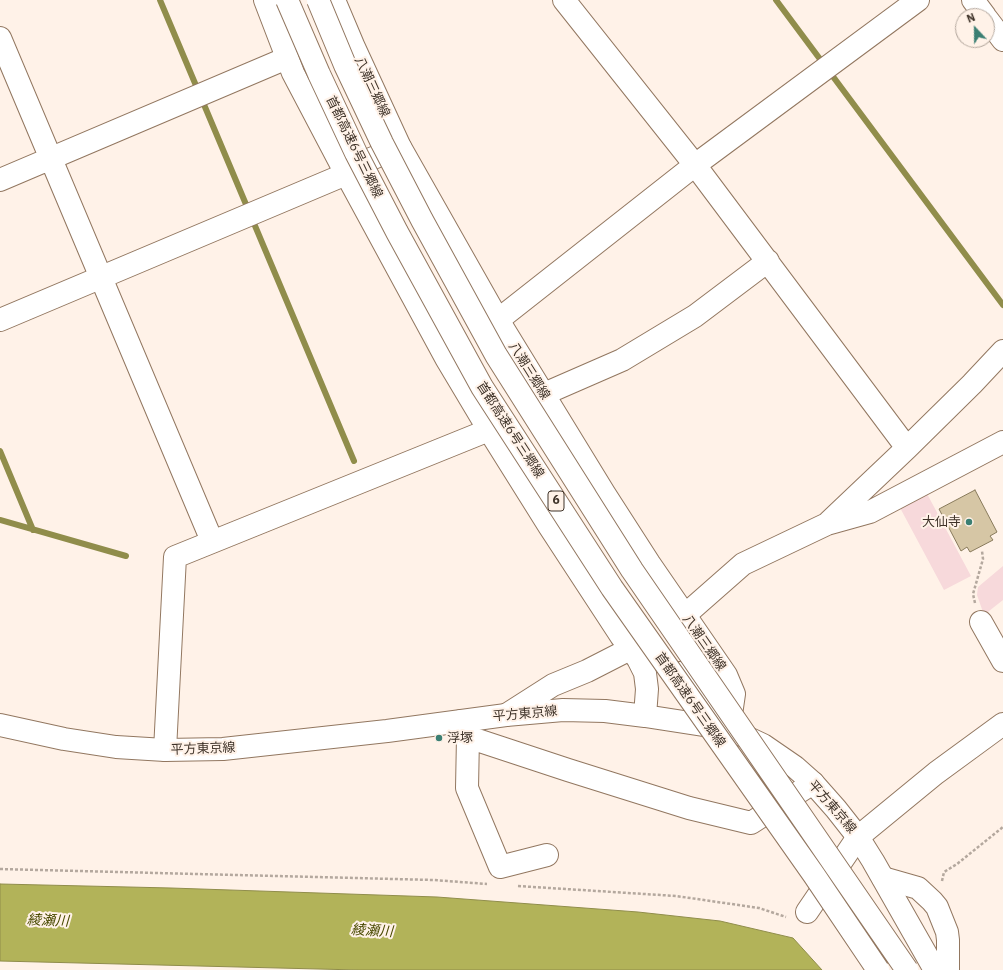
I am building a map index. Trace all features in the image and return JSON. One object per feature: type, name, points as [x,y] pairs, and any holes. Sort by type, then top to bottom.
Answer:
[{"type":"main road","points":[[265,0],[293,74],[446,358],[549,526],[638,659],[645,673],[647,689],[645,716]]},
{"type":"main road","name":"首都高速6号三郷線","points":[[287,0],[319,74],[356,153],[397,232],[482,387],[612,588],[809,868],[878,970]]},
{"type":"main road","name":"首都高速6号三郷線","points":[[318,0],[345,65],[382,144],[496,355],[632,570],[907,970]]},
{"type":"main road","name":"八潮三郷線","points":[[334,0],[400,147],[498,320],[604,493],[649,563],[726,675],[734,694],[729,729]]},
{"type":"main road","points":[[564,0],[695,165],[907,448]]},
{"type":"main road","points":[[498,320],[695,165],[918,0]]},
{"type":"main road","points":[[995,30],[1003,40]]},
{"type":"main road","points":[[0,38],[212,541]]},
{"type":"main road","points":[[0,180],[287,58]]},
{"type":"main road","points":[[0,320],[400,147]]},
{"type":"main road","points":[[544,394],[622,360],[696,316],[768,261]]},
{"type":"main road","points":[[826,524],[907,448],[1003,351]]},
{"type":"main road","points":[[165,750],[175,557],[489,430]]},
{"type":"main road","points":[[685,615],[743,564],[826,524],[870,512],[1003,442]]},
{"type":"main road","points":[[549,526],[604,493]]},
{"type":"main road","points":[[582,577],[697,690],[729,729]]},
{"type":"main road","points":[[979,616],[1003,661]]},
{"type":"main road","points":[[506,715],[553,685],[587,671],[630,649]]},
{"type":"main road","name":"平方東京線","points":[[0,725],[64,740],[116,747],[165,750],[222,749],[380,732],[465,729],[506,715],[563,710],[605,711],[729,729],[763,745],[795,767],[836,809],[858,837],[935,970]]},
{"type":"main road","points":[[807,912],[858,837],[936,773],[1003,724]]},
{"type":"main road","points":[[547,856],[500,867],[467,788],[465,729],[568,770],[681,806],[751,823],[813,784]]},
{"type":"main road","points":[[883,878],[918,888],[932,901],[947,932],[948,970]]},
{"type":"path","points":[[979,616],[973,594],[983,559],[982,551]]},
{"type":"path","points":[[936,907],[944,872],[957,864],[1003,827]]},
{"type":"path","points":[[0,869],[434,880],[488,884]]},
{"type":"path","points":[[512,885],[676,896],[759,908],[800,922],[807,912]]},
{"type":"shaded area","points":[[925,490],[971,576],[944,590],[898,504]]},
{"type":"shaded area","points":[[1003,566],[1003,600],[984,615],[977,595],[978,587]]},
{"type":"water","name":"綾瀬川","points":[[0,884],[437,897],[638,912],[720,921],[793,938],[822,970],[358,970],[0,961]]},
{"type":"building","points":[[975,490],[997,532],[990,536],[993,540],[970,552],[967,547],[961,551],[939,509]]},
{"type":"waterway","points":[[160,0],[354,461]]},
{"type":"waterway","points":[[776,0],[1003,305]]},
{"type":"waterway","points":[[0,451],[33,530]]},
{"type":"waterway","points":[[0,520],[126,556]]},
{"type":"place","name":"大仙寺","points":[[969,522]]},
{"type":"place","name":"浮塚","points":[[439,738]]}]
